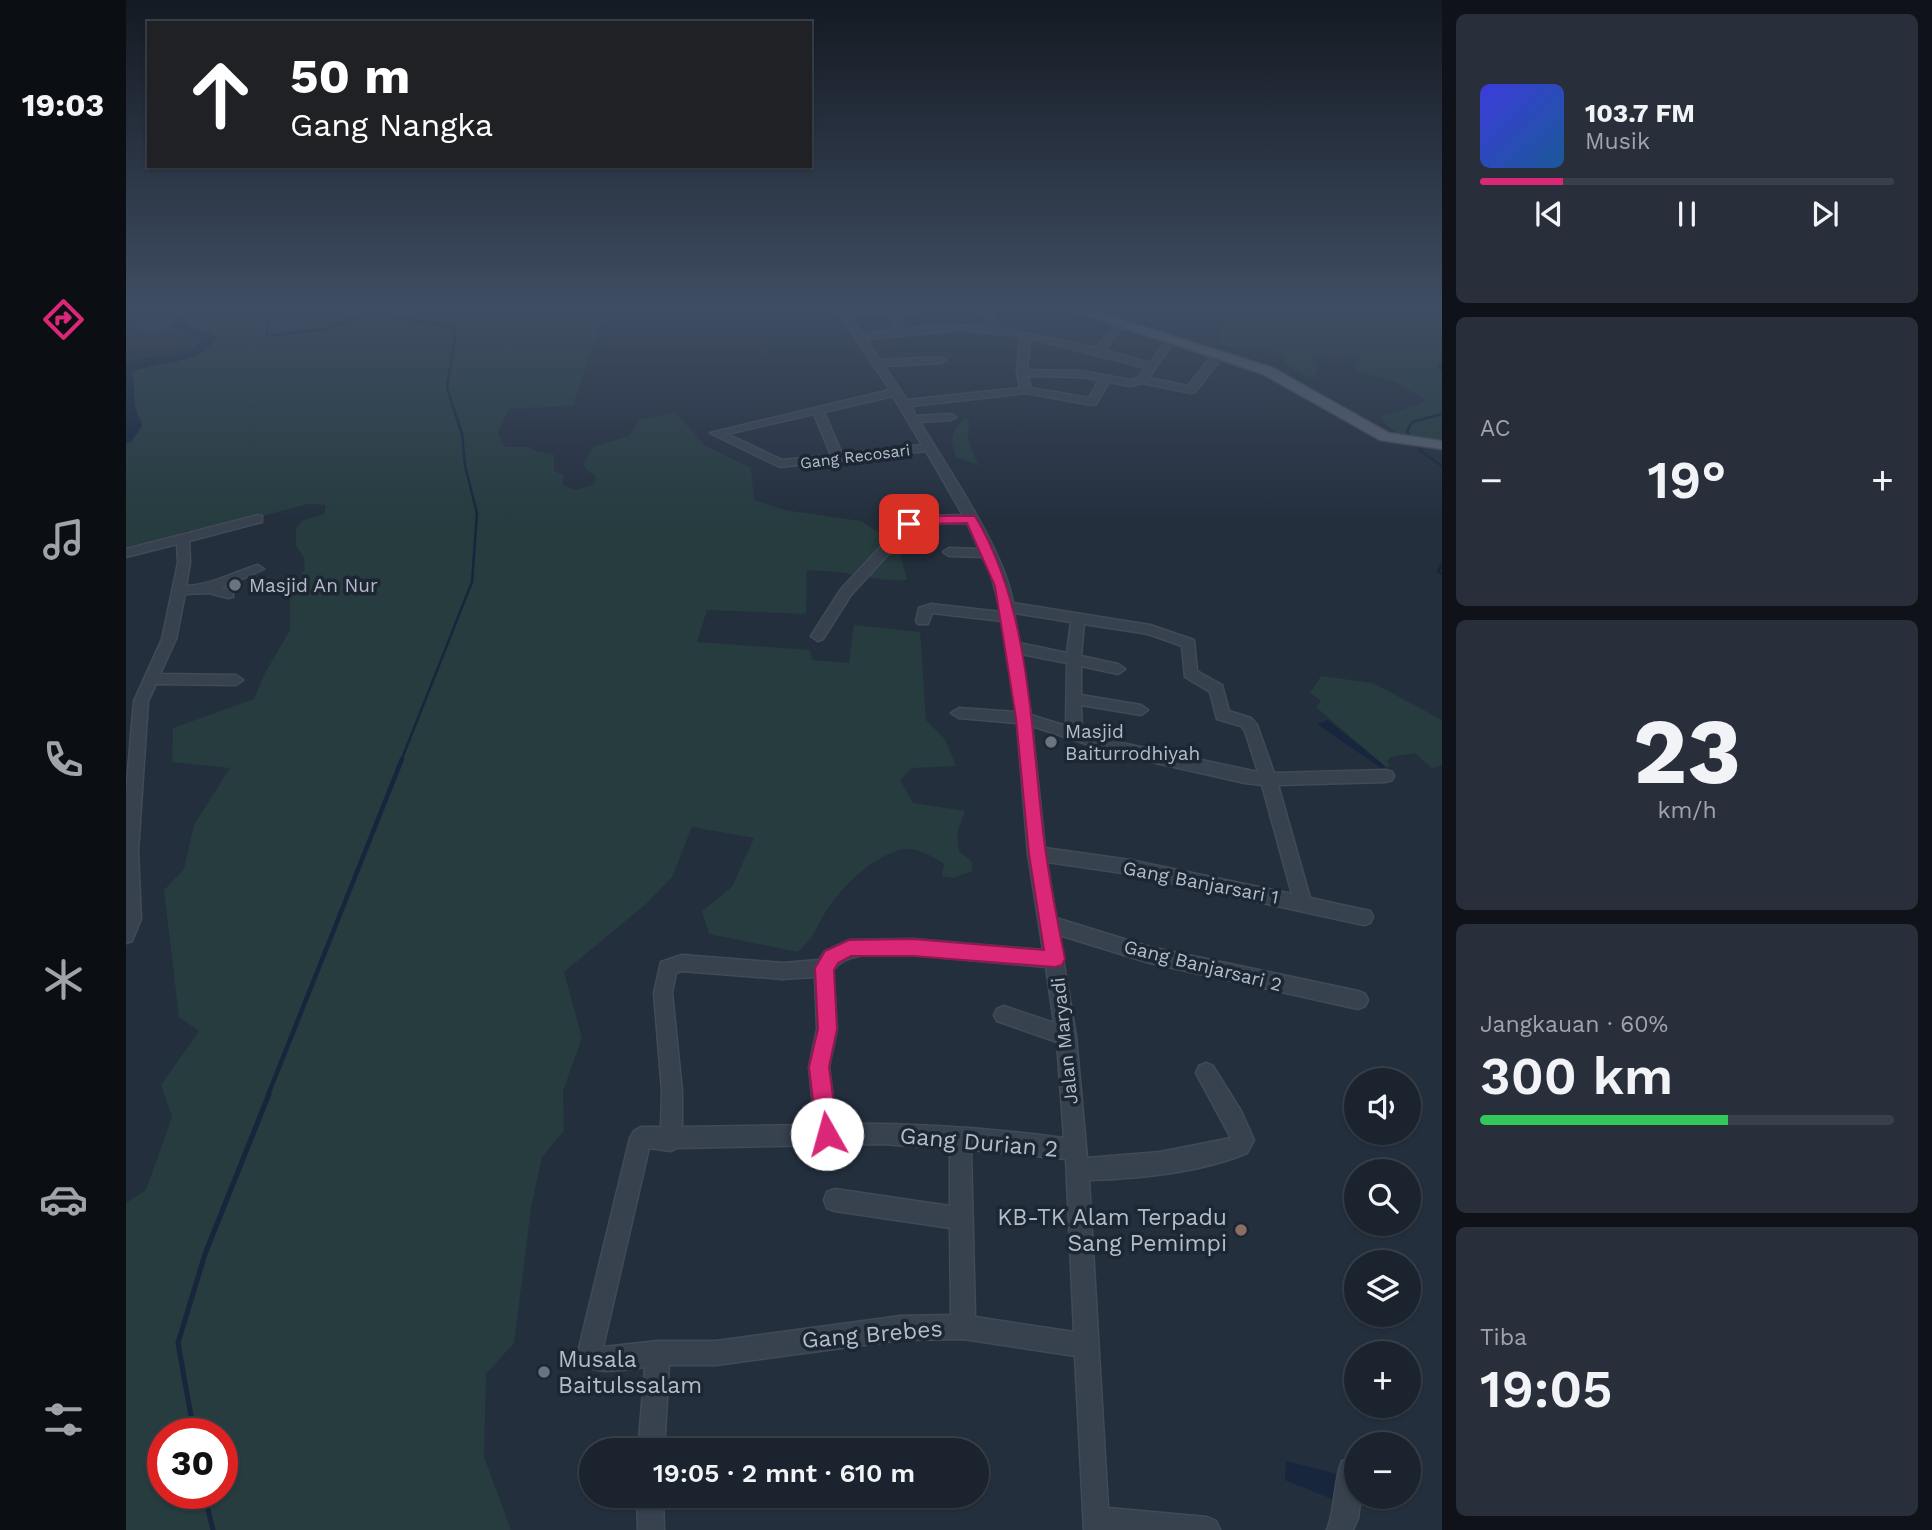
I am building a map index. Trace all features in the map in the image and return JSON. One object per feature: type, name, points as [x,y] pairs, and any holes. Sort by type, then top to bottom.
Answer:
[{"type":"main road","points":[[1278,377],[1294,384],[1377,434],[1409,442],[1440,445]]},
{"type":"street","name":"Jalan Maryadi","points":[[886,377],[971,519],[998,574],[1008,612],[1024,718],[1037,854],[1066,1036],[1077,1160],[1085,1346],[1097,1525]]},
{"type":"street","points":[[1023,377],[1026,390]]},
{"type":"street","points":[[1098,377],[1128,383],[1142,380],[1191,390],[1201,377]]},
{"type":"street","points":[[838,458],[818,410],[904,405],[1026,390],[1093,402],[1107,379]]},
{"type":"street","points":[[904,405],[951,417]]},
{"type":"street","name":"Gang Recosari","points":[[818,410],[716,433],[780,464],[930,447]]},
{"type":"street","points":[[126,553],[258,519]]},
{"type":"street","points":[[818,636],[846,592],[909,524],[920,520],[971,519]]},
{"type":"street","points":[[126,935],[132,919],[129,824],[131,746],[141,701],[169,639],[180,590],[183,539]]},
{"type":"street","points":[[949,552],[988,554]]},
{"type":"street","points":[[209,589],[234,576],[258,569]]},
{"type":"street","points":[[180,590],[209,589],[228,594]]},
{"type":"street","points":[[923,621],[924,611],[931,608],[1008,612],[1150,629],[1189,643],[1190,673],[1217,689],[1222,715],[1250,724],[1303,904]]},
{"type":"street","points":[[1074,735],[1074,658],[1078,619]]},
{"type":"street","points":[[1013,647],[1118,669]]},
{"type":"street","points":[[152,679],[236,680]]},
{"type":"street","points":[[1075,699],[1141,710]]},
{"type":"street","points":[[959,713],[1024,718],[1074,735],[1180,764],[1268,779],[1386,776]]},
{"type":"street","name":"Gang Banjarsari 1","points":[[1037,854],[1130,867],[1364,916]]},
{"type":"street","name":"Gang Banjarsari 2","points":[[1050,925],[1150,955],[1358,1000]]},
{"type":"street","points":[[827,1134],[819,1067],[827,1029],[824,968],[832,957],[849,948],[913,947],[1055,959]]},
{"type":"street","points":[[671,1140],[672,1091],[663,993],[668,968],[682,963],[783,971],[824,968]]},
{"type":"street","points":[[1004,1014],[1066,1036]]},
{"type":"street","name":"Gang Durian 2","points":[[671,1140],[827,1134],[960,1138],[1077,1160],[1139,1167],[1200,1157],[1240,1146],[1243,1140],[1234,1118],[1206,1073]]},
{"type":"street","name":"Gang Brebes","points":[[671,1140],[645,1137],[639,1141],[591,1348],[592,1355],[598,1360],[658,1353],[716,1353],[848,1333],[963,1326],[1085,1346]]},
{"type":"street","points":[[960,1138],[963,1326]]},
{"type":"street","points":[[835,1200],[962,1219]]},
{"type":"street","points":[[652,1438],[658,1353]]},
{"type":"street","points":[[651,1508],[652,1530]]},
{"type":"street","points":[[1340,1530],[1344,1508]]},
{"type":"street","points":[[1097,1525],[1207,1530]]},
{"type":"green space","points":[[130,377],[582,377],[573,406],[509,409],[498,433],[505,447],[529,447],[554,455],[554,471],[563,475],[563,485],[575,490],[594,485],[596,477],[584,464],[592,447],[629,436],[639,420],[675,412],[704,445],[751,468],[754,500],[785,510],[861,521],[898,545],[907,580],[807,571],[806,614],[707,610],[697,642],[810,650],[812,660],[849,663],[854,625],[920,632],[926,720],[945,739],[956,766],[912,768],[900,780],[913,803],[965,811],[957,833],[959,851],[972,862],[972,871],[953,878],[942,876],[944,864],[922,852],[904,849],[888,854],[867,867],[848,884],[825,913],[812,937],[798,952],[709,934],[702,911],[732,887],[754,838],[692,827],[672,877],[647,903],[564,972],[582,1038],[563,1091],[564,1131],[542,1157],[531,1208],[514,1343],[486,1374],[484,1457],[511,1530],[126,1530],[126,1203],[146,1190],[172,1117],[161,1085],[199,1031],[179,1017],[164,890],[184,869],[194,825],[230,768],[172,762],[173,728],[254,699],[264,675],[290,630],[290,593],[305,569],[304,558],[296,546],[296,528],[303,520],[325,514],[325,505],[308,504],[247,520],[244,517],[192,533],[188,530],[170,538],[126,549],[126,441],[138,434],[142,422],[133,408]]},
{"type":"green space","points":[[1380,377],[1442,377],[1442,440],[1407,437],[1386,424],[1380,416],[1421,404],[1425,400],[1394,381]]},
{"type":"green space","points":[[965,418],[969,420],[968,439],[978,465],[956,457],[954,450],[953,436]]},
{"type":"green space","points":[[1321,676],[1373,683],[1442,720],[1442,765],[1432,768],[1415,753],[1391,757],[1387,761],[1390,766],[1386,767],[1316,707],[1321,701],[1310,693]]},
{"type":"water","points":[[1328,720],[1386,767],[1381,768],[1317,724]]},
{"type":"water","points":[[1286,1461],[1341,1475],[1342,1503],[1285,1480]]},
{"type":"waterway","points":[[126,377],[128,406],[135,426],[126,439]]},
{"type":"waterway","points":[[401,761],[472,582],[477,513],[465,466],[462,434],[447,388],[449,377]]},
{"type":"waterway","points":[[1442,414],[1412,422],[1407,432],[1422,452],[1442,466]]},
{"type":"waterway","points":[[1442,564],[1438,571],[1442,574]]},
{"type":"waterway","points":[[268,1095],[402,759]]},
{"type":"waterway","points":[[191,1418],[178,1343],[205,1254],[269,1094]]},
{"type":"waterway","points":[[208,1509],[213,1530]]},
{"type":"place","name":"Masjid An Nur","points":[[235,585]]},
{"type":"place","name":"Masjid Baiturrodhiyah","points":[[1051,742]]},
{"type":"place","name":"KB-TK Alam Terpadu Sang Pemimpi","points":[[1241,1230]]},
{"type":"place","name":"Musala Baitulssalam","points":[[544,1372]]},
{"type":"route","points":[[827,1134],[819,1067],[827,1029],[824,968],[832,957],[849,948],[913,947],[1055,959],[1037,854],[1024,718],[1005,597],[998,574],[971,519],[920,520],[909,524]]}]
